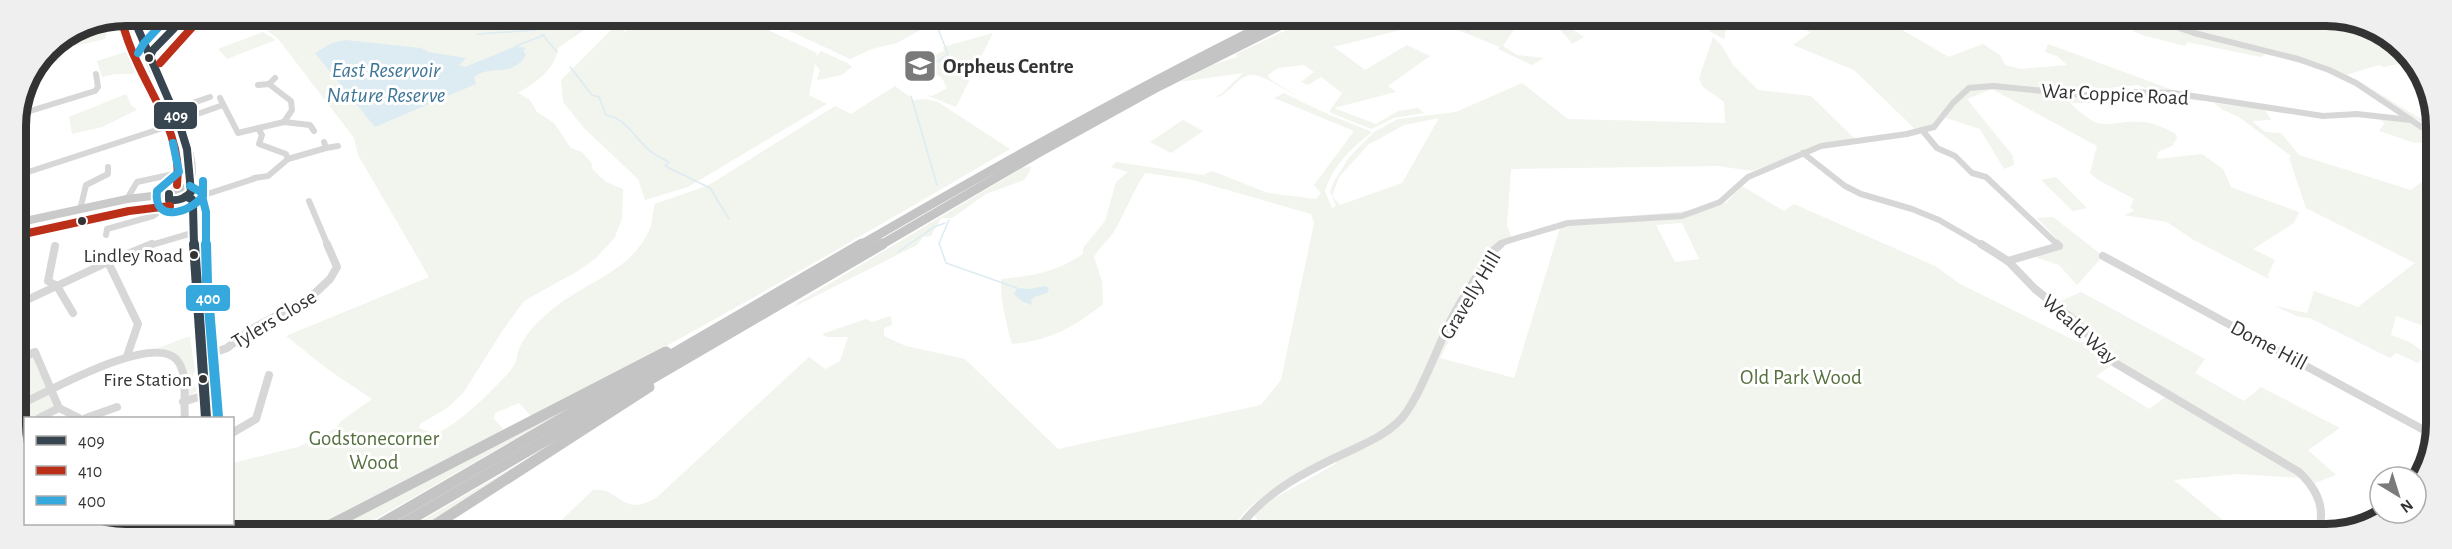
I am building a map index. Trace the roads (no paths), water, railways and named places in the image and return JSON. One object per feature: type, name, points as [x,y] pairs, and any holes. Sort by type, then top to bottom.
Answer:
[{"type":"highway","points":[[381,524],[1059,131],[1180,66],[1262,26]]},
{"type":"highway","points":[[403,524],[1073,133],[1189,70],[1279,26]]},
{"type":"highway","points":[[333,524],[759,305]]},
{"type":"highway","points":[[437,524],[745,324]]},
{"type":"main road","points":[[136,26],[165,90]]},
{"type":"main road","points":[[149,58],[155,48],[176,26]]},
{"type":"main road","points":[[145,48],[155,48]]},
{"type":"main road","points":[[171,198],[184,188],[192,174],[184,136],[178,123]]},
{"type":"main road","points":[[184,188],[192,191],[189,198],[194,211],[192,233],[206,417]]},
{"type":"main road","points":[[26,221],[127,199],[189,198]]},
{"type":"street","points":[[2173,26],[2298,59],[2329,70],[2356,82],[2426,130]]},
{"type":"street","points":[[28,109],[94,91],[98,87],[96,74]]},
{"type":"street","points":[[258,85],[269,84],[275,78]]},
{"type":"street","points":[[269,84],[273,90],[286,95],[291,101],[292,110],[284,122]]},
{"type":"street","name":"War Coppice Road","points":[[1803,153],[1821,146],[1934,127],[1953,103],[1969,88],[1993,86],[2094,96],[2129,92],[2173,93],[2305,114],[2357,114],[2411,120]]},
{"type":"street","points":[[172,110],[210,97]]},
{"type":"street","points":[[220,98],[237,132],[284,122],[310,125],[314,131]]},
{"type":"street","points":[[189,117],[223,105]]},
{"type":"street","points":[[26,173],[178,123]]},
{"type":"street","points":[[258,128],[262,135],[259,144],[286,154],[288,159]]},
{"type":"street","points":[[1922,130],[1937,148],[1955,156],[1972,172],[1986,177],[2059,246],[2008,261]]},
{"type":"street","points":[[189,198],[254,178],[260,180],[282,168],[288,159],[315,153],[325,145],[338,146]]},
{"type":"street","name":"Weald Way","points":[[1803,153],[1845,186],[1861,194],[1912,209],[1939,220],[2008,261],[2025,280],[2074,320],[2115,363],[2223,425],[2306,477],[2318,495],[2321,515],[2319,523]]},
{"type":"street","name":"Gravelly Hill","points":[[1242,523],[1270,494],[1353,448],[1377,439],[1399,422],[1422,382],[1454,314],[1493,251],[1504,242],[1568,223],[1682,216],[1720,202],[1748,177],[1803,153]]},
{"type":"street","points":[[80,210],[86,185],[106,176],[108,167]]},
{"type":"street","points":[[127,199],[136,182],[158,174],[192,174]]},
{"type":"street","points":[[106,235],[107,229],[153,216],[171,198]]},
{"type":"street","name":"Tylers Close","points":[[200,358],[222,350],[248,331],[298,307],[323,289],[331,278],[337,267],[309,201]]},
{"type":"street","points":[[26,300],[108,262],[158,242],[192,233]]},
{"type":"street","points":[[55,246],[48,281],[57,286],[73,313]]},
{"type":"street","name":"Dome Hill","points":[[2103,256],[2426,430]]},
{"type":"street","points":[[108,262],[138,324],[127,356]]},
{"type":"street","points":[[26,356],[35,352],[59,408],[77,417]]},
{"type":"street","points":[[26,402],[127,356],[154,352],[171,356],[181,366],[184,417]]},
{"type":"street","points":[[234,432],[256,419],[269,375]]},
{"type":"street","points":[[183,402],[205,395]]},
{"type":"street","points":[[89,417],[117,407]]},
{"type":"street","points":[[41,417],[59,408]]},
{"type":"water","name":"East Reservoir Nature Reserve","points":[[345,40],[421,48],[428,52],[466,58],[459,65],[465,67],[516,46],[526,48],[523,51],[526,55],[514,67],[480,73],[474,77],[476,84],[375,127],[315,53],[332,43]]},
{"type":"water","points":[[1044,286],[1049,288],[1047,293],[1034,297],[1031,300],[1032,305],[1023,302],[1014,294],[1017,288],[1029,289]]},
{"type":"waterway","points":[[928,68],[948,54],[937,26]]},
{"type":"waterway","points":[[1468,31],[1470,26]]},
{"type":"waterway","points":[[477,34],[536,30]]},
{"type":"waterway","points":[[516,46],[543,35]]},
{"type":"waterway","points":[[543,35],[557,52]]},
{"type":"waterway","points":[[570,67],[592,95],[599,97],[606,115],[625,124],[650,151],[669,162],[665,166],[710,188],[729,219]]},
{"type":"waterway","points":[[911,96],[937,185]]},
{"type":"waterway","points":[[949,220],[939,243],[946,263],[1017,288]]},
{"type":"waterway","points":[[898,252],[934,227],[945,223]]},
{"type":"place","name":"Orpheus Centre","points":[[920,66]]},
{"type":"place","name":"Lindley Road","points":[[194,255]]},
{"type":"place","name":"Fire Station","points":[[203,379]]},
{"type":"park label","name":"Old Park Wood","points":[[1801,377]]},
{"type":"park label","name":"Godstonecorner Wood","points":[[374,450]]}]
